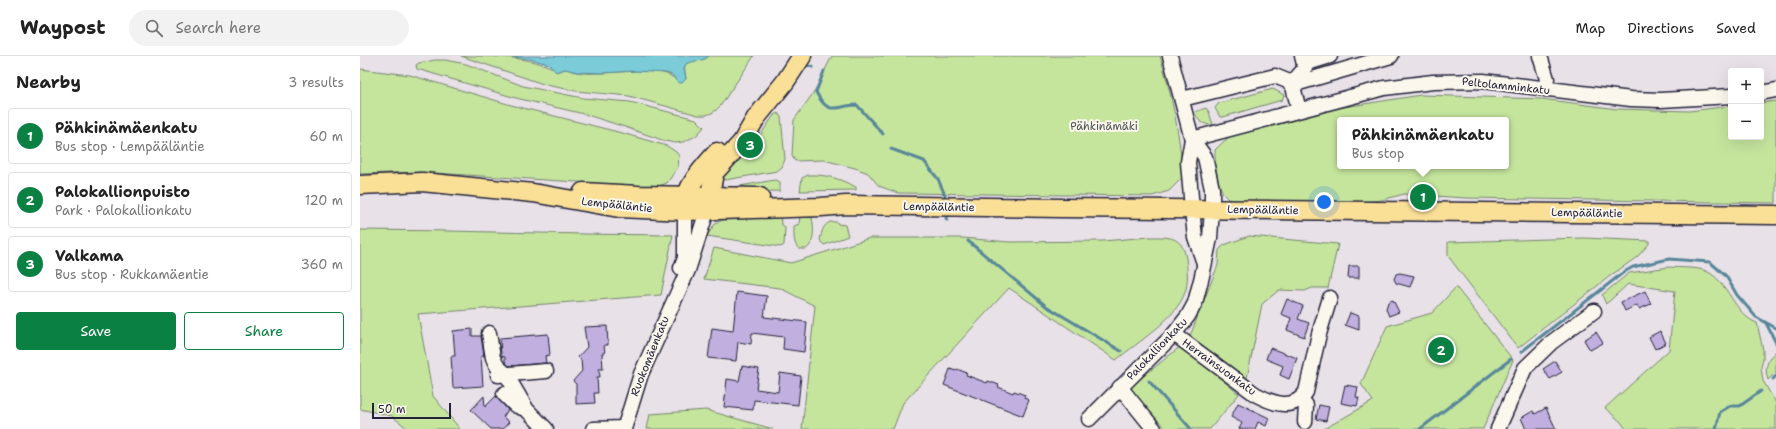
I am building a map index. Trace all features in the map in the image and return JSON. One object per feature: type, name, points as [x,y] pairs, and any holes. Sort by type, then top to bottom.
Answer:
[{"type":"main road","points":[[709,203],[714,173],[742,142],[756,118],[785,82],[802,56]]},
{"type":"main road","points":[[685,203],[710,160],[735,135],[756,118]]},
{"type":"main road","name":"Lempääläntie","points":[[360,185],[422,182],[533,193],[581,192],[685,203],[821,207],[846,204],[999,208],[1776,215]]},
{"type":"street","points":[[1170,56],[1192,139]]},
{"type":"street","points":[[1182,99],[1275,76],[1292,84],[1391,56]]},
{"type":"street","points":[[1540,56],[1547,79],[1545,89]]},
{"type":"street","points":[[1292,84],[1305,68],[1303,60],[1325,57]]},
{"type":"street","name":"Peltolamminkatu","points":[[1192,139],[1384,88],[1433,82],[1483,81],[1638,99],[1699,99],[1728,96]]},
{"type":"street","points":[[1292,84],[1299,110]]},
{"type":"street","points":[[1764,92],[1776,90]]},
{"type":"street","name":"Palokallionkatu","points":[[1192,139],[1188,162],[1192,209],[1195,237],[1204,263]]},
{"type":"street","name":"Palokallionkatu","points":[[1089,419],[1174,334],[1188,316],[1195,303],[1208,250],[1212,209],[1212,189],[1204,157],[1192,139]]},
{"type":"street","name":"Ruokomäenkatu","points":[[680,284],[681,270],[685,258],[685,203]]},
{"type":"street","name":"Ruokomäenkatu","points":[[624,428],[640,374],[680,284],[688,270],[709,203]]},
{"type":"street","points":[[1305,422],[1306,405],[1301,400],[1308,385],[1319,334],[1330,298]]},
{"type":"street","points":[[1498,429],[1525,368],[1552,342],[1594,310]]},
{"type":"street","points":[[489,333],[493,358],[497,366],[506,374],[527,410],[546,429]]},
{"type":"street","name":"Herrainsuonkatu","points":[[1174,334],[1255,394],[1268,401],[1287,404],[1301,400]]},
{"type":"street","points":[[487,365],[492,373],[498,376],[546,371]]},
{"type":"street","name":"Palokallionkatu","points":[[1120,387],[1154,429]]},
{"type":"street","points":[[504,394],[515,405],[527,410]]},
{"type":"street","points":[[593,429],[624,428]]},
{"type":"green space","points":[[461,56],[512,58],[537,62],[559,71],[566,69],[583,73],[652,71],[670,75],[676,80],[686,79],[684,65],[690,62],[703,60],[709,56],[754,56],[721,105],[711,113],[698,115],[629,96],[576,91],[546,85]]},
{"type":"green space","name":"Pähkinämäki","points":[[832,56],[1160,56],[1175,116],[1183,177],[1169,191],[1152,196],[898,193],[879,186],[868,173],[855,168],[824,160],[795,161],[792,156],[794,120],[814,92]]},
{"type":"green space","points":[[445,60],[466,64],[523,86],[583,98],[630,102],[696,119],[704,127],[696,136],[683,142],[675,143],[665,141],[584,114],[516,98],[417,69],[416,65],[419,63]]},
{"type":"green space","points":[[360,69],[410,75],[511,105],[667,146],[679,156],[678,167],[667,183],[656,187],[419,172],[360,174]]},
{"type":"green space","points":[[1273,89],[1284,95],[1282,100],[1223,117],[1220,117],[1215,108],[1219,103]]},
{"type":"green space","points":[[1421,95],[1542,99],[1617,109],[1689,111],[1728,106],[1728,140],[1764,140],[1764,103],[1776,101],[1776,203],[1466,198],[1404,194],[1382,200],[1361,202],[1239,202],[1230,200],[1226,197],[1222,191],[1218,178],[1215,150],[1232,135],[1332,109]]},
{"type":"green space","points":[[1206,108],[1209,112],[1213,125],[1201,122],[1197,118],[1195,112]]},
{"type":"green space","points":[[778,113],[781,117],[785,159],[782,167],[777,171],[725,180],[723,179],[725,173],[747,151],[750,153],[757,145],[755,143],[774,115]]},
{"type":"green space","points":[[808,175],[821,175],[839,179],[856,187],[856,190],[800,191],[802,178]]},
{"type":"green space","points":[[775,180],[780,182],[780,191],[732,192],[728,188]]},
{"type":"green space","points":[[780,215],[781,224],[785,227],[784,245],[781,247],[707,236],[714,225],[722,220]]},
{"type":"green space","points":[[800,215],[812,218],[813,222],[811,243],[806,249],[799,249],[794,239],[794,226],[799,224]]},
{"type":"green space","points":[[830,222],[837,222],[838,224],[845,225],[848,236],[824,245],[820,240],[822,232],[825,225]]},
{"type":"green space","points":[[360,230],[673,235],[661,295],[418,314],[433,396],[460,429],[408,429],[392,416],[360,409]]},
{"type":"green space","points":[[1249,236],[1338,244],[1328,288],[1312,288],[1305,291],[1279,290],[1262,304],[1247,378],[1190,336],[1218,265],[1219,250],[1224,245]]},
{"type":"green space","points":[[1149,237],[1173,239],[1178,241],[1181,245],[1186,258],[1187,284],[1185,292],[1181,302],[1165,320],[1145,338],[1116,360],[1009,288],[903,403],[893,429],[802,429],[815,306],[780,288],[704,279],[714,248],[791,263],[870,238],[962,238],[1010,242],[1103,241]]},
{"type":"green space","points":[[1584,238],[1649,241],[1649,244],[1637,257],[1610,276],[1518,348],[1448,256],[1448,242]]},
{"type":"green space","points":[[1669,267],[1698,269],[1706,271],[1714,276],[1726,289],[1742,312],[1749,319],[1757,323],[1763,350],[1761,367],[1763,381],[1776,403],[1776,429],[1626,429],[1621,422],[1605,408],[1669,350],[1675,291],[1628,284],[1606,304],[1602,295],[1629,273]]},
{"type":"green space","points":[[1456,287],[1513,360],[1483,429],[1324,429],[1373,401],[1361,384],[1387,326],[1432,313]]},
{"type":"green space","points":[[1181,346],[1239,394],[1210,429],[1166,429],[1129,388]]},
{"type":"green space","points":[[1776,351],[1776,372],[1768,380],[1766,372],[1767,364],[1770,357]]},
{"type":"green space","points":[[706,410],[773,429],[647,429],[650,414]]},
{"type":"water","points":[[503,56],[709,56],[707,58],[686,64],[684,69],[686,79],[682,83],[679,83],[672,75],[666,73],[635,71],[602,73],[577,72],[565,69],[556,72],[549,64],[530,59]]},
{"type":"building","points":[[1349,266],[1359,266],[1359,278],[1348,278]]},
{"type":"building","points":[[1400,273],[1414,276],[1410,287],[1396,283],[1394,279],[1396,274]]},
{"type":"building","points":[[1645,291],[1651,304],[1639,309],[1637,305],[1625,311],[1621,302]]},
{"type":"building","points":[[737,292],[767,296],[764,317],[807,322],[804,352],[783,349],[784,337],[752,333],[751,344],[738,342],[736,361],[708,358],[712,328],[733,331]]},
{"type":"building","points":[[1287,299],[1303,306],[1298,319],[1309,323],[1304,337],[1287,330],[1291,318],[1281,314]]},
{"type":"building","points":[[1393,300],[1399,312],[1389,316],[1386,309],[1388,302]]},
{"type":"building","points":[[1350,313],[1359,316],[1359,330],[1345,325]]},
{"type":"building","points":[[607,326],[608,345],[604,345],[605,353],[602,353],[603,369],[599,369],[600,377],[597,377],[598,393],[594,393],[595,403],[576,404],[576,384],[573,381],[582,371],[581,360],[578,357],[587,347],[584,327]]},
{"type":"building","points":[[472,329],[472,336],[481,336],[484,356],[481,356],[483,386],[453,388],[451,356],[455,356],[453,331]]},
{"type":"building","points":[[1660,331],[1666,343],[1655,349],[1649,337]]},
{"type":"building","points":[[1596,332],[1603,343],[1590,350],[1584,340]]},
{"type":"building","points":[[548,334],[550,355],[545,356],[546,363],[509,366],[505,362],[505,357],[501,356],[500,338]]},
{"type":"building","points":[[1270,348],[1297,358],[1289,379],[1280,375],[1283,366],[1266,359]]},
{"type":"building","points":[[1555,361],[1562,372],[1550,379],[1543,369]]},
{"type":"building","points":[[742,366],[759,369],[756,389],[778,392],[780,373],[801,376],[798,405],[754,400],[753,410],[724,407],[727,379],[739,381]]},
{"type":"building","points":[[950,369],[956,371],[957,369],[967,373],[966,375],[987,383],[988,381],[999,385],[998,387],[1013,393],[1014,391],[1025,395],[1024,398],[1029,400],[1023,416],[944,385]]},
{"type":"building","points":[[1345,385],[1358,387],[1356,397],[1359,398],[1357,406],[1341,403]]},
{"type":"building","points":[[484,396],[485,407],[496,396],[508,410],[503,417],[509,422],[503,429],[491,429],[471,410]]},
{"type":"building","points":[[1238,403],[1269,418],[1266,426],[1258,422],[1255,429],[1239,429],[1242,423],[1231,417]]},
{"type":"building","points":[[1319,405],[1329,407],[1326,421],[1316,419]]},
{"type":"building","points":[[1546,408],[1556,429],[1526,429],[1521,418],[1533,411],[1535,414]]},
{"type":"waterway","points":[[808,66],[813,67]]},
{"type":"waterway","points":[[824,71],[816,92],[825,105],[829,108],[857,105],[883,134]]},
{"type":"waterway","points":[[891,149],[924,161],[938,179],[945,195]]},
{"type":"waterway","points":[[968,241],[1046,306],[1121,351]]},
{"type":"waterway","points":[[1521,352],[1624,272],[1633,267],[1669,259],[1710,262],[1726,276],[1737,295],[1756,317],[1776,328]]},
{"type":"waterway","points":[[1766,323],[1776,343]]},
{"type":"waterway","points":[[1420,429],[1511,359]]},
{"type":"waterway","points":[[1773,379],[1776,376]]},
{"type":"waterway","points":[[1149,381],[1191,429]]},
{"type":"waterway","points":[[1716,429],[1720,412],[1730,406],[1740,406],[1761,391]]},
{"type":"place","name":"Valkama","points":[[750,145]]},
{"type":"place","name":"Pähkinämäenkatu","points":[[1423,197]]},
{"type":"place","name":"Palokallionpuisto","points":[[1441,350]]}]
